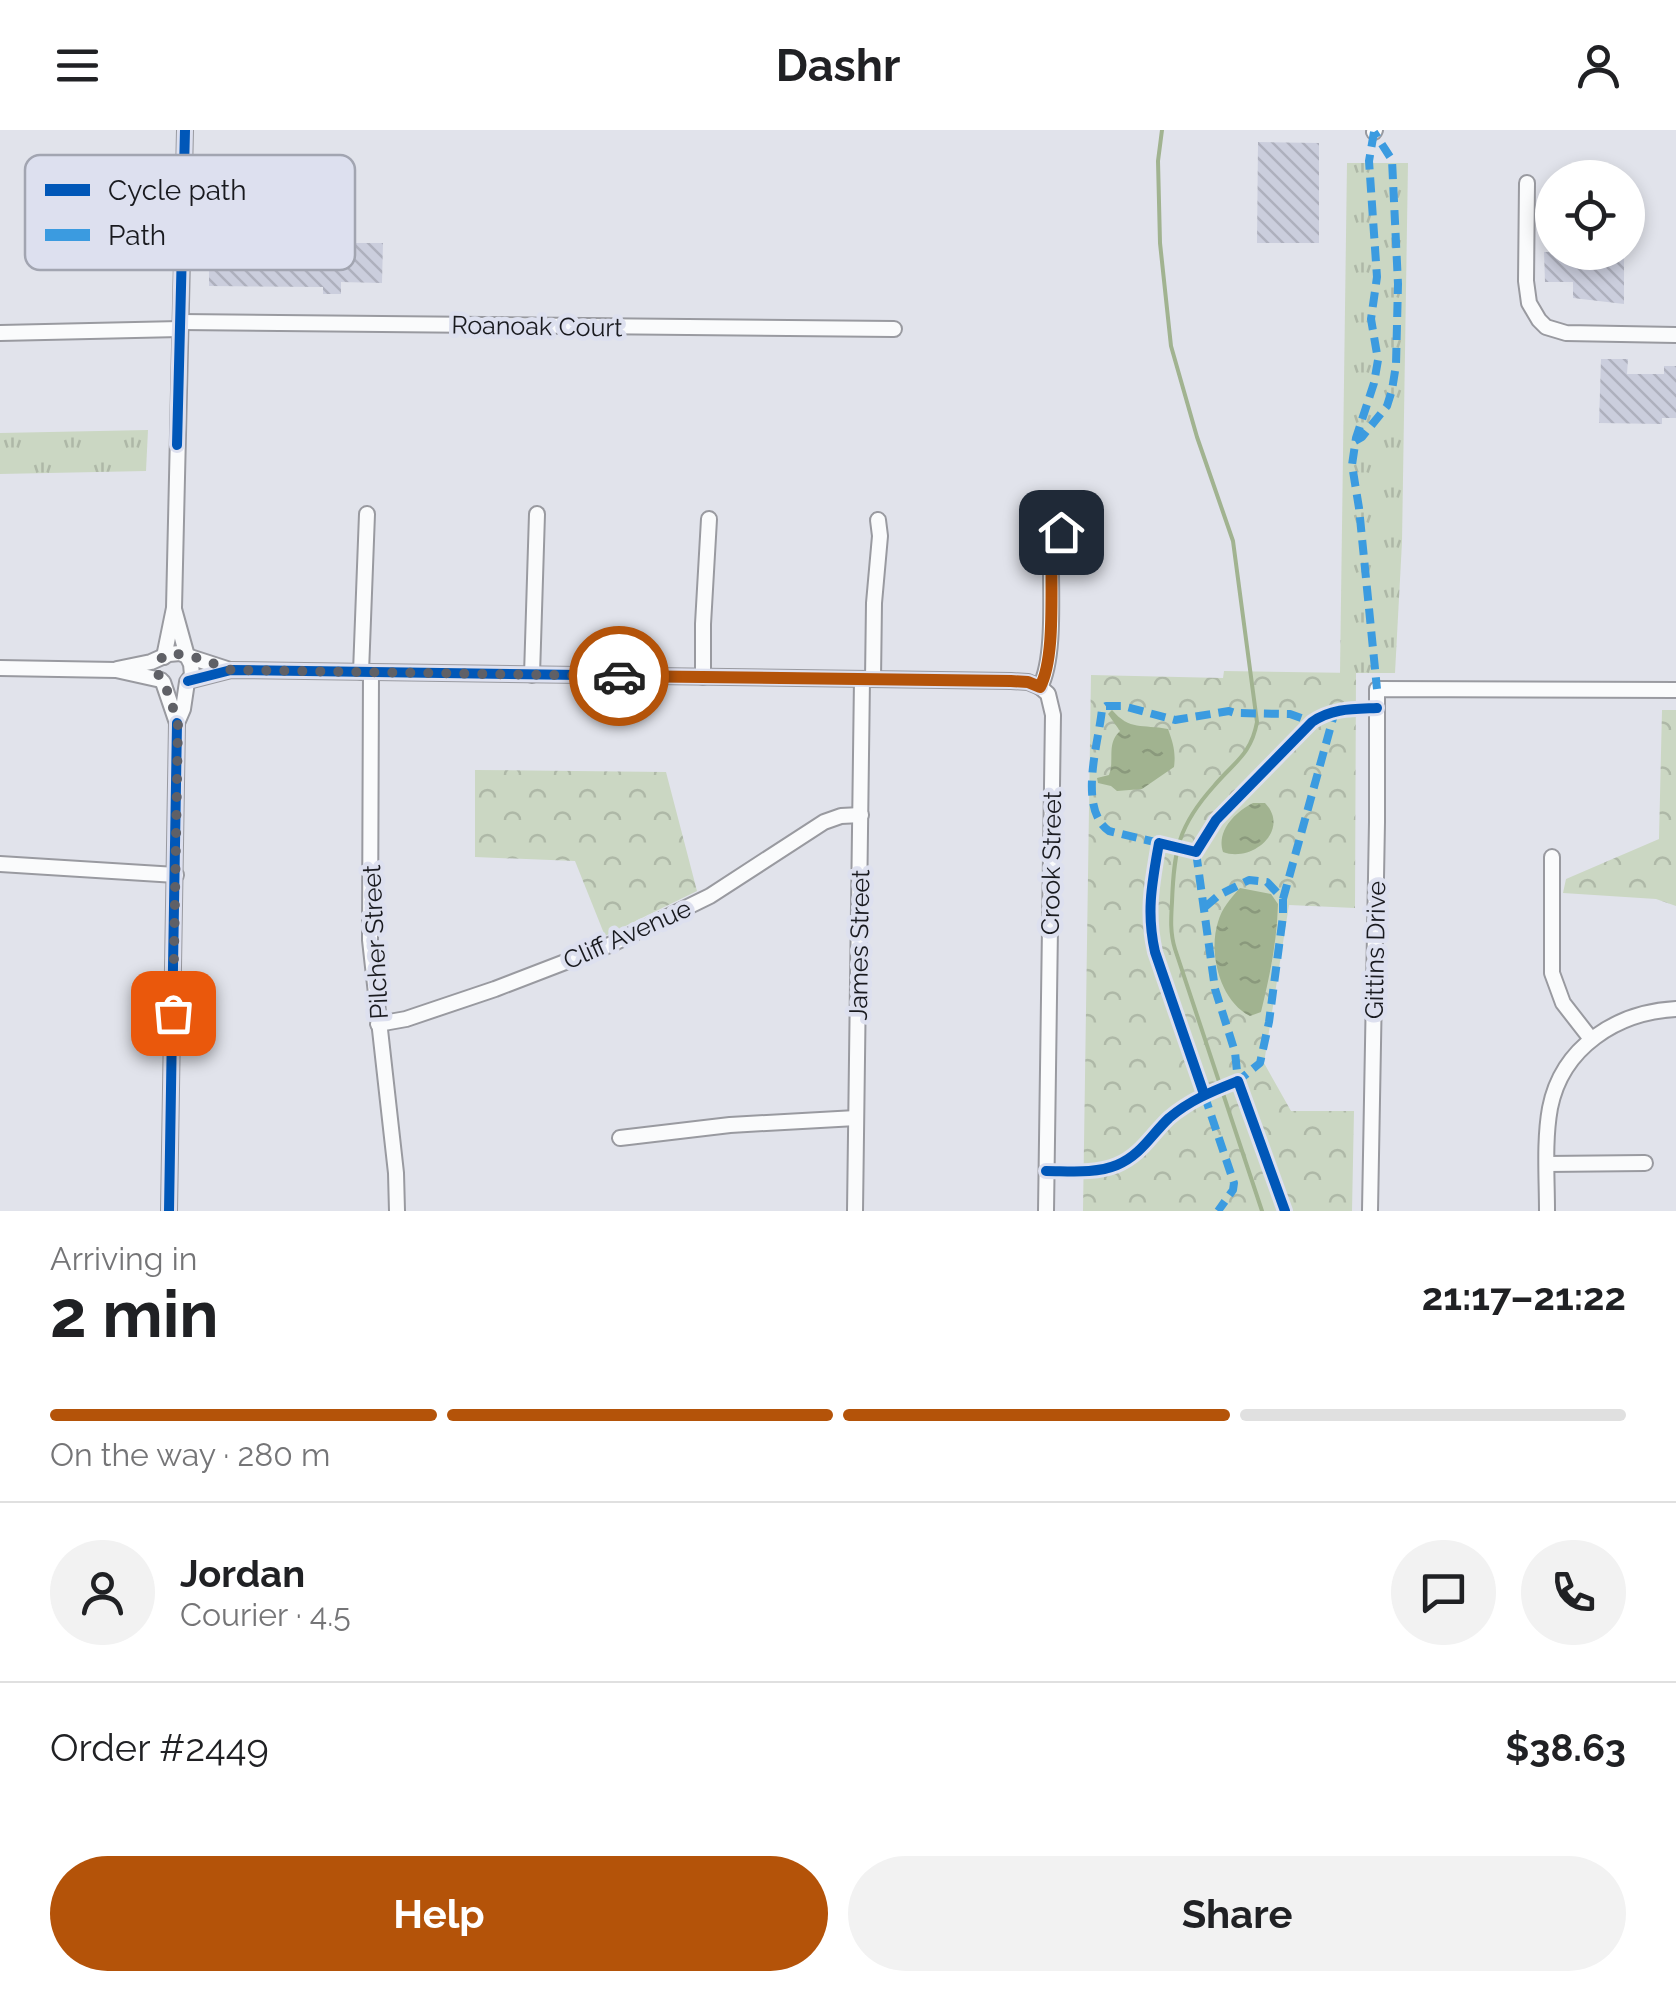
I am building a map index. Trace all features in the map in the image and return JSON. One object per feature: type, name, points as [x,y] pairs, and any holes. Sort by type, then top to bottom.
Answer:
[{"type":"street","points":[[184,130],[184,155]]},
{"type":"street","points":[[1527,183],[1526,281],[1529,303],[1539,320],[1546,327],[1566,333],[1676,335]]},
{"type":"street","points":[[178,723],[158,670],[174,608],[182,270]]},
{"type":"street","name":"Roanoak Court","points":[[0,333],[181,325],[894,330]]},
{"type":"street","name":"Pilcher Street","points":[[367,514],[370,940],[397,1211]]},
{"type":"street","points":[[532,675],[537,514]]},
{"type":"street","points":[[704,677],[708,520]]},
{"type":"street","name":"James Street","points":[[855,1211],[861,814],[878,520]]},
{"type":"street","name":"Crook Street","points":[[1046,1211],[1053,715],[1048,694],[1040,687],[1049,654],[1052,550],[1057,536],[1068,527]]},
{"type":"street","points":[[168,1211],[178,723],[192,670],[174,608]]},
{"type":"street","points":[[116,670],[175,653],[231,670]]},
{"type":"street","points":[[0,668],[116,670],[176,687],[231,670],[1020,682],[1040,687]]},
{"type":"street","name":"Gittins Drive","points":[[1370,1211],[1377,688],[1676,690]]},
{"type":"street","name":"Cliff Avenue","points":[[378,1024],[406,1019],[495,989],[612,944],[710,896],[824,822],[861,814]]},
{"type":"street","points":[[1552,857],[1554,984],[1563,1004],[1590,1039]]},
{"type":"street","points":[[0,864],[176,876]]},
{"type":"street","points":[[1546,1211],[1548,1122],[1557,1085],[1572,1061],[1590,1039],[1626,1018],[1676,1009]]},
{"type":"street","points":[[620,1138],[753,1123],[856,1118]]},
{"type":"street","points":[[1547,1164],[1646,1163]]},
{"type":"green space","points":[[1347,163],[1408,163],[1402,542],[1395,673],[1340,673]]},
{"type":"green space","points":[[148,430],[146,471],[0,474],[0,433]]},
{"type":"green space","points":[[1224,671],[1356,673],[1355,908],[1289,905],[1264,1063],[1291,1111],[1354,1111],[1352,1211],[1083,1211],[1091,675],[1223,678]]},
{"type":"green space","points":[[1662,710],[1676,710],[1676,906],[1656,899],[1563,893],[1566,879],[1659,839]]},
{"type":"green space","points":[[475,770],[666,772],[697,891],[605,936],[575,861],[475,857]]},
{"type":"water","points":[[1112,710],[1131,724],[1168,729],[1174,767],[1142,789],[1117,791],[1098,783],[1097,778],[1109,775],[1113,741],[1120,731],[1108,714]]},
{"type":"water","points":[[1253,803],[1265,803],[1272,813],[1271,833],[1265,842],[1245,853],[1223,852],[1222,837],[1229,823]]},
{"type":"water","points":[[1240,888],[1271,894],[1278,904],[1273,958],[1261,1012],[1250,1016],[1224,988],[1216,961],[1215,934],[1220,917]]},
{"type":"building","points":[[1258,142],[1319,143],[1319,243],[1257,243]]},
{"type":"building","points":[[355,243],[383,243],[382,283],[341,282],[341,294],[323,294],[323,287],[209,286],[209,270],[355,270]]},
{"type":"building","points":[[1545,270],[1624,270],[1624,304],[1573,298],[1573,282],[1545,282]]},
{"type":"building","points":[[1601,359],[1628,359],[1627,374],[1664,374],[1664,366],[1676,366],[1676,418],[1662,418],[1662,424],[1599,423]]},
{"type":"waterway","points":[[1162,130],[1158,161],[1160,243],[1171,346],[1233,541],[1257,722],[1246,750],[1202,800],[1185,827],[1174,868],[1172,931],[1262,1211]]},
{"type":"marked path","points":[[1374,132],[1369,161],[1377,277],[1371,319],[1378,360],[1352,465],[1377,689]]},
{"type":"marked path","points":[[1355,441],[1387,406],[1396,365],[1398,284],[1392,160],[1374,132]]},
{"type":"marked path","points":[[1159,843],[1109,831],[1099,821],[1092,774],[1102,709],[1123,706],[1175,720],[1229,711],[1290,714],[1312,722]]},
{"type":"marked path","points":[[1283,899],[1335,711]]},
{"type":"marked path","points":[[1196,852],[1215,989],[1235,1052],[1238,1081],[1260,1063],[1269,1022],[1283,899],[1267,882],[1249,880],[1205,907]]},
{"type":"marked path","points":[[1204,1094],[1234,1183],[1218,1211]]},
{"type":"cycle path","points":[[184,155],[185,130]]},
{"type":"cycle path","points":[[177,445],[181,270]]},
{"type":"cycle path","points":[[188,681],[231,670],[1011,681],[1040,687]]},
{"type":"cycle path","points":[[1204,1094],[1152,937],[1151,898],[1159,843],[1196,852],[1216,820],[1312,722],[1335,712],[1377,708]]},
{"type":"cycle path","points":[[169,1211],[177,723]]},
{"type":"cycle path","points":[[1046,1171],[1091,1171],[1117,1165],[1139,1150],[1177,1112],[1238,1081],[1285,1211]]},
{"type":"way so far","points":[[173,1013],[178,723],[158,676],[158,665],[164,656],[180,654],[231,670],[619,676]]},
{"type":"route","points":[[619,676],[1011,681],[1040,687],[1049,654],[1053,542],[1061,532]]}]
